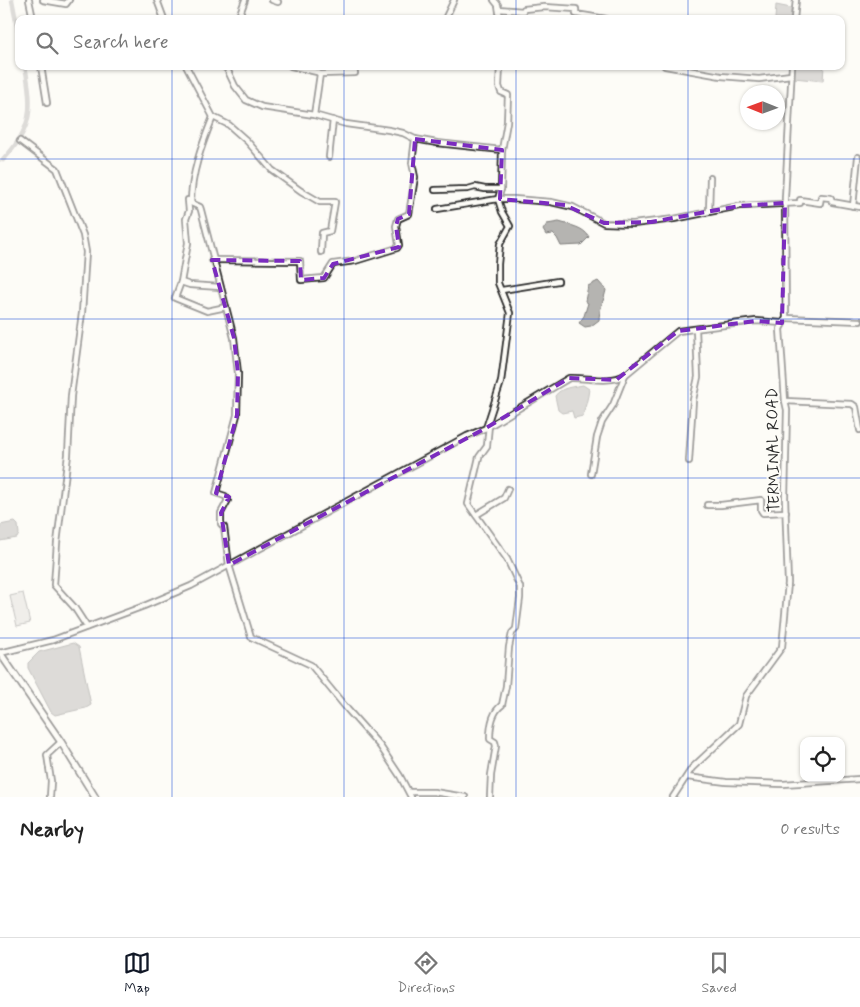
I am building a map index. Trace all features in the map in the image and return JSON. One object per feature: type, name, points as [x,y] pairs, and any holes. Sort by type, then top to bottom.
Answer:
[{"type":"street","points":[[30,0],[32,15]]},
{"type":"street","points":[[43,0],[66,4],[69,0]]},
{"type":"street","points":[[157,0],[163,15]]},
{"type":"street","points":[[239,15],[245,0]]},
{"type":"street","points":[[447,15],[454,0]]},
{"type":"street","points":[[494,0],[499,9],[500,15]]},
{"type":"street","points":[[794,15],[796,0]]},
{"type":"street","points":[[499,9],[523,11],[524,9],[544,7],[576,9],[576,14],[582,15]]},
{"type":"street","points":[[42,70],[47,103]]},
{"type":"street","points":[[188,70],[213,116],[229,125],[247,141],[272,170],[320,202],[335,202],[330,231],[322,233],[321,252]]},
{"type":"street","points":[[227,70],[235,86],[246,100],[262,107],[346,124],[396,131],[415,139],[436,143],[502,150]]},
{"type":"street","points":[[308,70],[320,74],[355,72]]},
{"type":"street","points":[[490,797],[491,775],[496,746],[495,742],[490,739],[490,730],[497,708],[502,705],[506,686],[509,647],[512,633],[516,629],[520,598],[520,587],[507,559],[468,504],[479,457],[487,446],[488,427],[501,382],[510,313],[498,283],[500,244],[510,226],[502,212],[498,199],[502,150],[507,122],[508,95],[501,92],[499,86],[500,70]]},
{"type":"street","points":[[687,70],[721,76],[759,79],[791,75]]},
{"type":"street","points":[[95,797],[61,742],[0,653],[53,640],[191,586],[468,436],[488,427],[569,378],[616,380],[625,375],[678,331],[756,322],[782,323],[786,318],[785,203],[792,70]]},
{"type":"street","points":[[314,116],[320,74]]},
{"type":"street","points":[[213,116],[201,150],[191,203],[200,207],[201,210],[212,260],[234,338],[238,373],[237,415],[216,494],[225,496],[228,500],[221,513],[221,524],[224,527],[229,565],[251,637],[312,665],[380,746],[410,794],[434,792],[466,797]]},
{"type":"street","points":[[329,157],[333,120]]},
{"type":"street","points":[[212,260],[300,261],[301,280],[324,278],[333,264],[355,261],[397,248],[399,245],[396,226],[398,219],[409,214],[412,198],[414,177],[412,163],[415,139]]},
{"type":"street","points":[[20,141],[57,169],[83,235],[86,252],[82,313],[71,396],[68,455],[57,543],[54,585],[74,608],[87,627]]},
{"type":"street","points":[[854,206],[858,157]]},
{"type":"street","points":[[710,178],[710,211]]},
{"type":"street","points":[[435,190],[475,187],[485,189],[500,188]]},
{"type":"street","points":[[437,209],[498,199],[551,202],[583,212],[604,223],[633,224],[739,206],[800,203],[800,200],[820,202],[821,197],[831,198],[832,202],[860,207]]},
{"type":"street","points":[[191,198],[188,198],[189,210],[186,219],[188,243],[181,282],[175,298],[208,311],[226,307]]},
{"type":"street","points":[[502,290],[558,280]]},
{"type":"street","points":[[181,282],[190,285],[220,287]]},
{"type":"street","points":[[786,318],[860,321]]},
{"type":"street","name":"TERMINAL ROAD","points":[[673,797],[705,755],[738,724],[746,696],[782,647],[788,583],[786,512],[787,410],[780,329],[782,323]]},
{"type":"street","points":[[689,461],[693,400],[698,377],[696,329]]},
{"type":"street","points":[[591,474],[597,437],[602,422],[613,405],[625,375]]},
{"type":"street","points":[[785,401],[852,404],[856,407],[860,430]]},
{"type":"street","points":[[476,515],[504,498],[508,489]]},
{"type":"street","points":[[707,505],[761,500],[761,510],[763,512],[786,512]]},
{"type":"street","points":[[50,797],[51,781],[47,755],[61,742]]},
{"type":"street","points":[[687,777],[726,782],[783,784],[860,778]]},
{"type":"highlighted area","points":[[415,139],[502,150],[500,199],[565,205],[604,223],[651,222],[739,206],[785,203],[782,323],[756,321],[678,331],[616,380],[569,378],[486,428],[229,565],[221,513],[229,497],[216,493],[237,415],[238,373],[234,338],[212,260],[300,261],[301,280],[324,278],[333,264],[399,247],[396,226],[398,219],[409,214]]},
{"type":"shaded area","points":[[776,5],[791,8],[790,15],[775,15]]},
{"type":"shaded area","points":[[794,70],[824,70],[823,81],[794,78]]},
{"type":"shaded area","points":[[559,222],[572,225],[584,231],[589,237],[581,245],[561,246],[553,234],[546,235],[543,230],[547,224]]},
{"type":"shaded area","points":[[598,281],[606,290],[599,320],[591,326],[585,327],[579,323],[584,316],[588,303],[585,301],[588,286]]},
{"type":"shaded area","points":[[583,385],[589,389],[583,416],[574,418],[572,411],[562,413],[558,410],[555,396],[560,391]]},
{"type":"shaded area","points":[[15,522],[18,525],[19,534],[17,538],[0,541],[0,525]]},
{"type":"shaded area","points":[[23,593],[30,623],[17,626],[10,596]]},
{"type":"shaded area","points":[[73,643],[79,647],[91,705],[86,708],[55,715],[51,712],[28,668],[28,663],[39,652]]},
{"type":"waterway","points":[[12,0],[15,15]]},
{"type":"waterway","points":[[3,160],[20,138],[28,117],[29,94],[26,70]]}]
